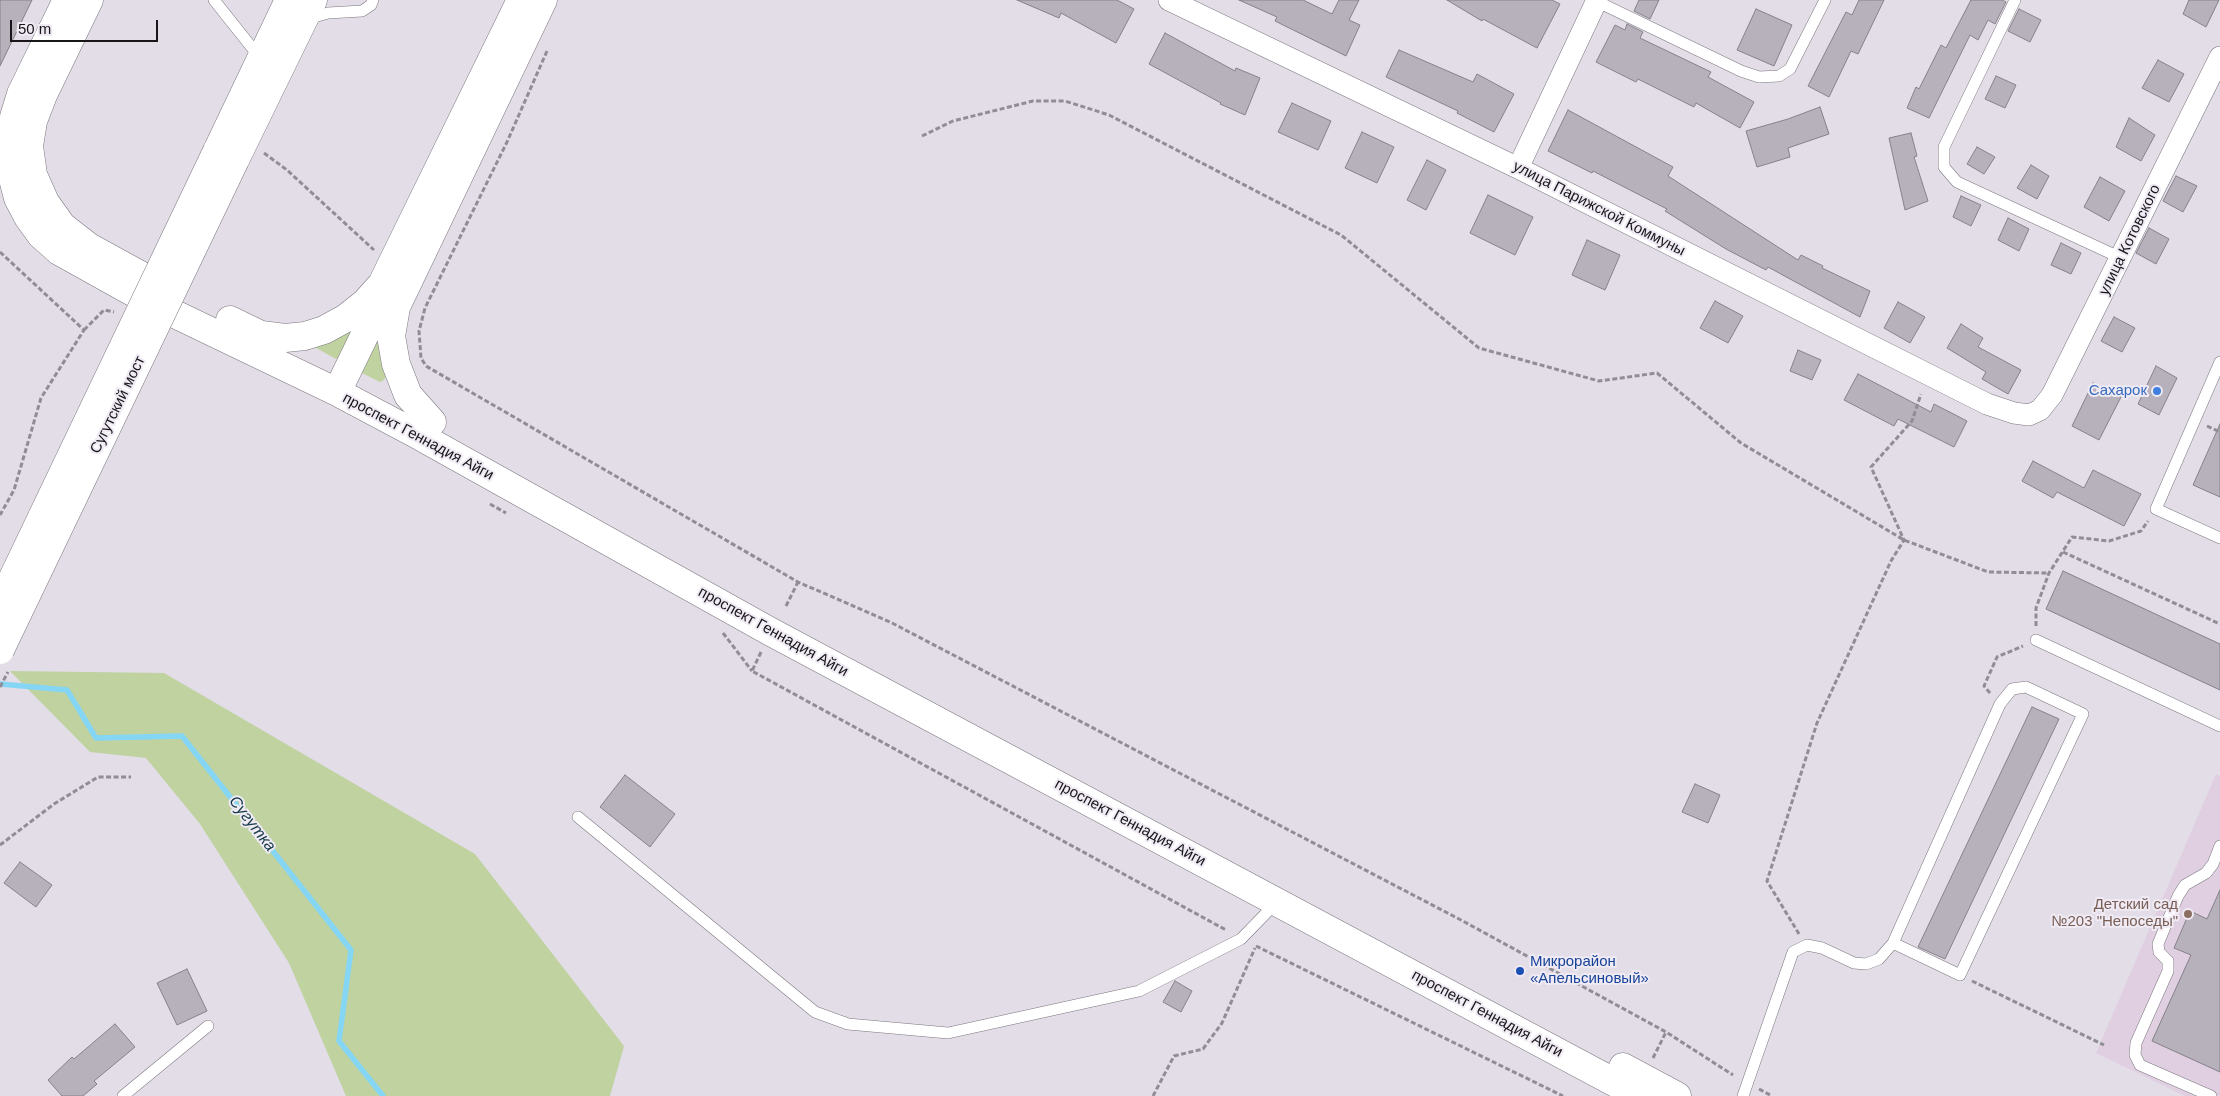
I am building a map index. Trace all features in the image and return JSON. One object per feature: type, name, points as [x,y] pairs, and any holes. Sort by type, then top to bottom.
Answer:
[{"type":"main road","name":"проспект Геннадия Айги","points":[[67,0],[21,94],[14,117],[10,144],[11,171],[18,198],[28,217],[41,235],[59,251],[156,305],[432,422],[780,617],[1677,1096]]},
{"type":"main road","name":"проспект Геннадия Айги","points":[[90,0],[43,95],[33,120],[29,146],[33,175],[44,202],[62,226],[89,247],[150,281],[261,334],[425,439],[771,632],[1278,901],[1640,1096]]},
{"type":"main road","points":[[341,384],[372,320],[386,275],[520,0]]},
{"type":"main road","points":[[432,422],[408,394],[396,364],[391,336],[396,307],[543,0]]},
{"type":"main road","points":[[237,153],[260,59],[302,7]]},
{"type":"main road","points":[[237,153],[302,7]]},
{"type":"main road","name":"Сугутский мост","points":[[0,605],[237,153]]},
{"type":"main road","name":"Сугутский мост","points":[[0,650],[237,153]]},
{"type":"main road","points":[[261,334],[285,338],[305,336],[324,330],[346,318],[365,303],[386,275]]},
{"type":"street","name":"улица Парижской Коммуны","points":[[1169,0],[1518,168],[1987,404],[2014,413],[2029,415]]},
{"type":"street","points":[[1518,168],[1595,0]]},
{"type":"street","name":"улица Котовского","points":[[2029,415],[2040,410],[2052,395],[2220,57]]},
{"type":"lane","points":[[214,0],[260,59]]},
{"type":"lane","points":[[302,7],[328,13],[362,11],[371,5],[374,0]]},
{"type":"lane","points":[[1595,0],[1759,77],[1779,76],[1790,69],[1825,0]]},
{"type":"lane","points":[[2015,0],[1944,147],[1944,167],[1956,182],[2121,258]]},
{"type":"lane","points":[[2220,362],[2156,509],[2220,538]]},
{"type":"lane","points":[[2036,640],[2220,726]]},
{"type":"lane","points":[[1743,1096],[1793,952],[1807,945],[1822,948],[1854,963],[1866,964],[1879,959],[1893,943],[2000,704],[2012,689],[2026,687],[2084,714],[1960,975],[1893,943]]},
{"type":"lane","points":[[578,817],[816,1012],[848,1024],[948,1033],[1140,991],[1241,939],[1278,901]]},
{"type":"lane","points":[[2210,1096],[2140,1065],[2135,1055],[2136,1043],[2168,971],[2168,961],[2159,952],[2158,944],[2171,912],[2185,885],[2206,873],[2213,864],[2220,846]]},
{"type":"lane","points":[[123,1096],[208,1026]]},
{"type":"path","points":[[550,44],[507,142],[425,308],[419,330],[421,358],[426,366],[798,582],[892,623],[1452,916],[1666,1032],[1733,1075]]},
{"type":"path","points":[[922,136],[953,121],[1033,101],[1065,101],[1109,115],[1341,235],[1480,348],[1598,381],[1657,373],[1741,443],[1904,540],[1988,572],[2050,573]]},
{"type":"path","points":[[237,153],[287,170],[386,275]]},
{"type":"path","points":[[0,252],[84,330]]},
{"type":"path","points":[[0,515],[14,490],[41,398],[84,330],[104,310],[118,313]]},
{"type":"path","points":[[1904,540],[1871,468],[1912,421],[1927,374]]},
{"type":"path","points":[[2000,704],[1984,686],[1997,657],[2036,640],[2036,608],[2050,573],[2072,537],[2109,541],[2141,532],[2156,509]]},
{"type":"path","points":[[1807,945],[1792,925],[1767,881],[1817,723],[1891,561],[1904,540]]},
{"type":"path","points":[[2063,552],[2220,624]]},
{"type":"path","points":[[786,606],[798,582]]},
{"type":"path","points":[[762,649],[752,670],[1229,932]]},
{"type":"path","points":[[0,845],[54,804],[98,777],[131,777]]},
{"type":"path","points":[[1249,942],[1563,1096]]},
{"type":"path","points":[[1153,1096],[1174,1056],[1203,1050],[1222,1022],[1256,946]]},
{"type":"path","points":[[1960,975],[2104,1045]]},
{"type":"path","points":[[1652,1058],[1666,1032]]},
{"type":"path","points":[[1758,1088],[1772,1096]]},
{"type":"shaded area","name":"Детский сад №203 \"Непоседы\"","points":[[2216,774],[2220,776],[2220,1096],[2185,1096],[2096,1053]]},
{"type":"green space","points":[[355,323],[340,360],[311,345]]},
{"type":"green space","points":[[367,339],[379,339],[386,375],[384,380],[380,382],[358,371]]},
{"type":"green space","points":[[10,671],[164,673],[475,854],[624,1046],[610,1096],[346,1096],[289,963],[200,824],[146,758],[90,752]]},
{"type":"building","points":[[0,0],[32,0],[0,66]]},
{"type":"building","points":[[1017,0],[1117,0],[1134,9],[1116,43],[1061,13],[1059,18]]},
{"type":"building","points":[[1239,0],[1303,0],[1332,14],[1339,0],[1359,0],[1349,20],[1360,25],[1346,56],[1275,21],[1277,17]]},
{"type":"building","points":[[1447,0],[1552,0],[1560,4],[1537,48],[1483,19],[1482,21]]},
{"type":"building","points":[[1639,0],[1659,0],[1650,19],[1634,11]]},
{"type":"building","points":[[1859,0],[1884,0],[1858,54],[1851,51],[1829,97],[1808,86],[1846,12],[1852,15]]},
{"type":"building","points":[[1971,0],[2002,0],[2006,2],[1995,24],[1988,20],[1978,40],[1970,35],[1929,118],[1907,108],[1916,87],[1919,89],[1941,45],[1946,48]]},
{"type":"building","points":[[2189,0],[2219,0],[2206,27],[2183,14]]},
{"type":"building","points":[[1756,9],[1792,25],[1774,66],[1737,50]]},
{"type":"building","points":[[2019,9],[2041,20],[2030,42],[2008,31]]},
{"type":"building","points":[[1627,24],[1643,32],[1640,38],[1711,72],[1708,77],[1754,102],[1740,128],[1696,103],[1694,107],[1638,79],[1636,82],[1596,62],[1615,25],[1625,30]]},
{"type":"building","points":[[1165,33],[1235,71],[1236,68],[1260,78],[1245,115],[1220,104],[1149,64]]},
{"type":"building","points":[[1399,50],[1473,82],[1477,74],[1514,94],[1494,132],[1457,113],[1458,111],[1386,77]]},
{"type":"building","points":[[2158,60],[2184,74],[2169,102],[2142,88]]},
{"type":"building","points":[[1996,76],[2016,85],[2005,108],[1985,99]]},
{"type":"building","points":[[1292,103],[1331,121],[1318,150],[1278,132]]},
{"type":"building","points":[[1820,107],[1829,134],[1788,148],[1790,157],[1757,167],[1746,131],[1788,119]]},
{"type":"building","points":[[1568,110],[1673,167],[1668,176],[1798,260],[1801,255],[1823,266],[1822,268],[1870,291],[1860,317],[1768,267],[1766,270],[1726,249],[1665,211],[1667,209],[1593,171],[1592,173],[1548,151]]},
{"type":"building","points":[[2129,118],[2155,135],[2141,161],[2116,147]]},
{"type":"building","points":[[1362,132],[1394,147],[1377,183],[1345,168]]},
{"type":"building","points":[[1911,133],[1917,156],[1914,157],[1928,201],[1905,210],[1889,138]]},
{"type":"building","points":[[1977,147],[1995,157],[1984,174],[1967,164]]},
{"type":"building","points":[[1427,160],[1446,170],[1426,210],[1407,200]]},
{"type":"building","points":[[2031,165],[2049,176],[2037,199],[2017,188]]},
{"type":"building","points":[[2176,176],[2197,186],[2183,212],[2163,201]]},
{"type":"building","points":[[2100,177],[2125,191],[2109,221],[2084,207]]},
{"type":"building","points":[[1488,195],[1533,217],[1515,255],[1470,233]]},
{"type":"building","points":[[1961,196],[1981,205],[1971,226],[1953,217]]},
{"type":"building","points":[[2008,218],[2029,229],[2019,251],[1998,240]]},
{"type":"building","points":[[2149,228],[2169,239],[2156,264],[2136,253]]},
{"type":"building","points":[[1587,240],[1620,255],[1605,290],[1572,275]]},
{"type":"building","points":[[2061,243],[2081,253],[2071,274],[2051,265]]},
{"type":"building","points":[[1715,301],[1743,316],[1728,343],[1700,328]]},
{"type":"building","points":[[1898,302],[1925,317],[1910,343],[1884,328]]},
{"type":"building","points":[[2114,317],[2135,328],[2122,352],[2101,341]]},
{"type":"building","points":[[1961,324],[1983,338],[1978,347],[2021,370],[2008,394],[1982,379],[1986,372],[1947,348]]},
{"type":"building","points":[[1798,350],[1821,360],[1812,380],[1790,371]]},
{"type":"building","name":"Сахарок","points":[[2156,366],[2177,378],[2159,415],[2138,404]]},
{"type":"building","points":[[1858,374],[1931,412],[1934,404],[1967,421],[1954,447],[1898,419],[1894,426],[1844,400]]},
{"type":"building","points":[[2093,383],[2121,397],[2099,440],[2072,426]]},
{"type":"building","points":[[2220,424],[2220,497],[2193,485]]},
{"type":"building","points":[[2033,461],[2084,488],[2093,470],[2141,494],[2124,526],[2057,492],[2053,498],[2022,481]]},
{"type":"building","points":[[2063,571],[2220,644],[2220,690],[2046,609]]},
{"type":"building","points":[[2032,707],[2059,719],[1945,959],[1918,947]]},
{"type":"building","points":[[625,775],[675,814],[650,847],[600,807]]},
{"type":"building","points":[[1695,784],[1720,795],[1708,823],[1682,812]]},
{"type":"building","points":[[20,862],[52,885],[36,907],[4,883]]},
{"type":"building","points":[[2220,890],[2220,1072],[2152,1041],[2191,955],[2174,948],[2190,911],[2207,919]]},
{"type":"building","points":[[187,969],[207,1011],[177,1025],[157,983]]},
{"type":"building","points":[[1175,981],[1192,991],[1181,1012],[1163,1002]]},
{"type":"building","points":[[115,1024],[135,1047],[94,1081],[97,1084],[83,1096],[62,1096],[48,1080],[72,1057],[74,1059]]},
{"type":"waterway","name":"Сугутка","points":[[0,684],[67,690],[96,738],[182,736],[351,950],[339,1041],[383,1096]]},
{"type":"place","name":"Сахарок","points":[[2157,391]]},
{"type":"place","name":"Детский сад №203 \"Непоседы\"","points":[[2188,914]]},
{"type":"place","name":"Микрорайон «Апельсиновый»","points":[[1520,971]]}]
